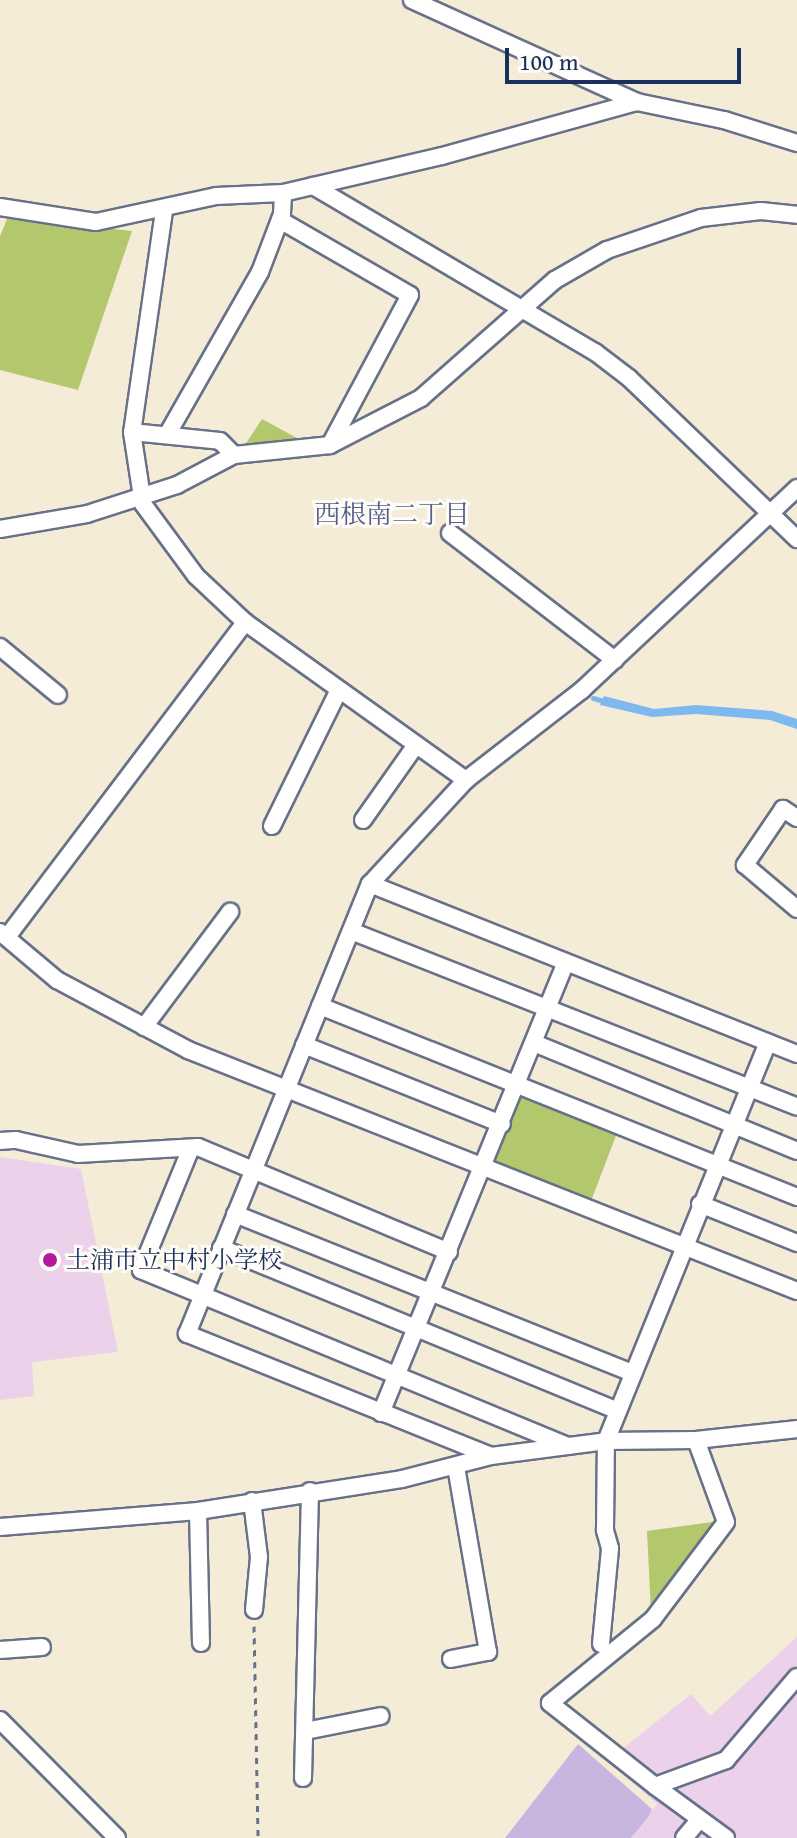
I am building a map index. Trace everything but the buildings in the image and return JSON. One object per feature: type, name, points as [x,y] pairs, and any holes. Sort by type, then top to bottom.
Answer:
[{"type":"street","points":[[412,0],[637,102],[724,120],[797,143]]},
{"type":"street","points":[[0,207],[96,222],[164,211],[216,196],[283,193],[442,156],[637,102]]},
{"type":"street","points":[[313,186],[517,311],[595,352],[629,378],[771,518],[797,539]]},
{"type":"street","points":[[167,435],[260,272],[280,220],[283,193]]},
{"type":"street","points":[[164,211],[132,432],[140,494],[164,538],[245,622],[466,780]]},
{"type":"street","points":[[0,529],[87,514],[140,494],[177,485],[234,455],[330,445],[421,398],[478,353],[517,311],[555,280],[621,246],[701,218],[761,211],[797,215]]},
{"type":"street","points":[[280,220],[410,295],[330,445]]},
{"type":"street","points":[[132,432],[220,441],[234,455]]},
{"type":"street","points":[[491,1456],[187,1334],[370,884],[466,780],[615,660],[771,518],[797,488]]},
{"type":"street","points":[[450,533],[615,660]]},
{"type":"street","points":[[245,622],[4,935],[57,980],[188,1050],[797,1291]]},
{"type":"street","points":[[0,647],[58,695]]},
{"type":"street","points":[[272,826],[339,690]]},
{"type":"street","points":[[363,820],[416,745]]},
{"type":"street","points":[[797,818],[783,809],[745,865],[797,909]]},
{"type":"street","points":[[370,884],[797,1054]]},
{"type":"street","points":[[144,1027],[230,912]]},
{"type":"street","points":[[351,931],[797,1107]]},
{"type":"street","points":[[381,1413],[485,1166],[566,962]]},
{"type":"street","points":[[320,1006],[797,1197]]},
{"type":"street","points":[[534,1043],[797,1151]]},
{"type":"street","points":[[601,1644],[610,1548],[605,1530],[606,1441],[768,1043]]},
{"type":"street","points":[[304,1045],[502,1124]]},
{"type":"street","points":[[0,1141],[78,1154],[191,1148],[449,1252]]},
{"type":"street","points":[[191,1148],[141,1270],[569,1446]]},
{"type":"street","points":[[700,1204],[797,1243]]},
{"type":"street","points":[[235,1214],[633,1373]]},
{"type":"street","points":[[221,1248],[618,1411]]},
{"type":"street","points":[[0,1527],[198,1511],[456,1466],[491,1456],[606,1441],[696,1440],[797,1429]]},
{"type":"street","points":[[696,1440],[726,1522],[653,1619],[550,1703],[726,1838]]},
{"type":"street","points":[[451,1659],[488,1652],[456,1466]]},
{"type":"street","points":[[303,1778],[310,1491]]},
{"type":"street","points":[[252,1501],[259,1557],[254,1610]]},
{"type":"street","points":[[198,1511],[201,1643]]},
{"type":"street","points":[[0,1650],[42,1647]]},
{"type":"street","points":[[655,1786],[726,1760],[797,1677]]},
{"type":"street","points":[[305,1731],[381,1716]]},
{"type":"street","points":[[0,1720],[108,1835]]},
{"type":"street","points":[[684,1838],[699,1820]]},
{"type":"path","points":[[254,1610],[258,1838]]},
{"type":"shaded area","name":"土浦市立中村小学校","points":[[0,1157],[81,1169],[118,1352],[32,1362],[34,1396],[0,1400]]},
{"type":"shaded area","points":[[797,1637],[797,1838],[631,1838],[657,1804],[607,1761],[691,1694],[710,1716]]},
{"type":"green space","points":[[8,217],[132,231],[78,390],[0,370],[0,236]]},
{"type":"green space","points":[[262,419],[308,444],[243,448]]},
{"type":"green space","points":[[519,1090],[619,1128],[589,1207],[489,1168]]},
{"type":"green space","points":[[719,1521],[651,1613],[647,1531]]},
{"type":"water","points":[[604,696],[654,709],[696,705],[772,711],[797,719],[797,729],[770,720],[696,714],[652,717],[600,705]]},
{"type":"waterway","points":[[593,698],[607,702]]},
{"type":"place","name":"土浦市立中村小学校","points":[[50,1260]]},
{"type":"district","name":"西根南二丁目","points":[[392,514]]}]
